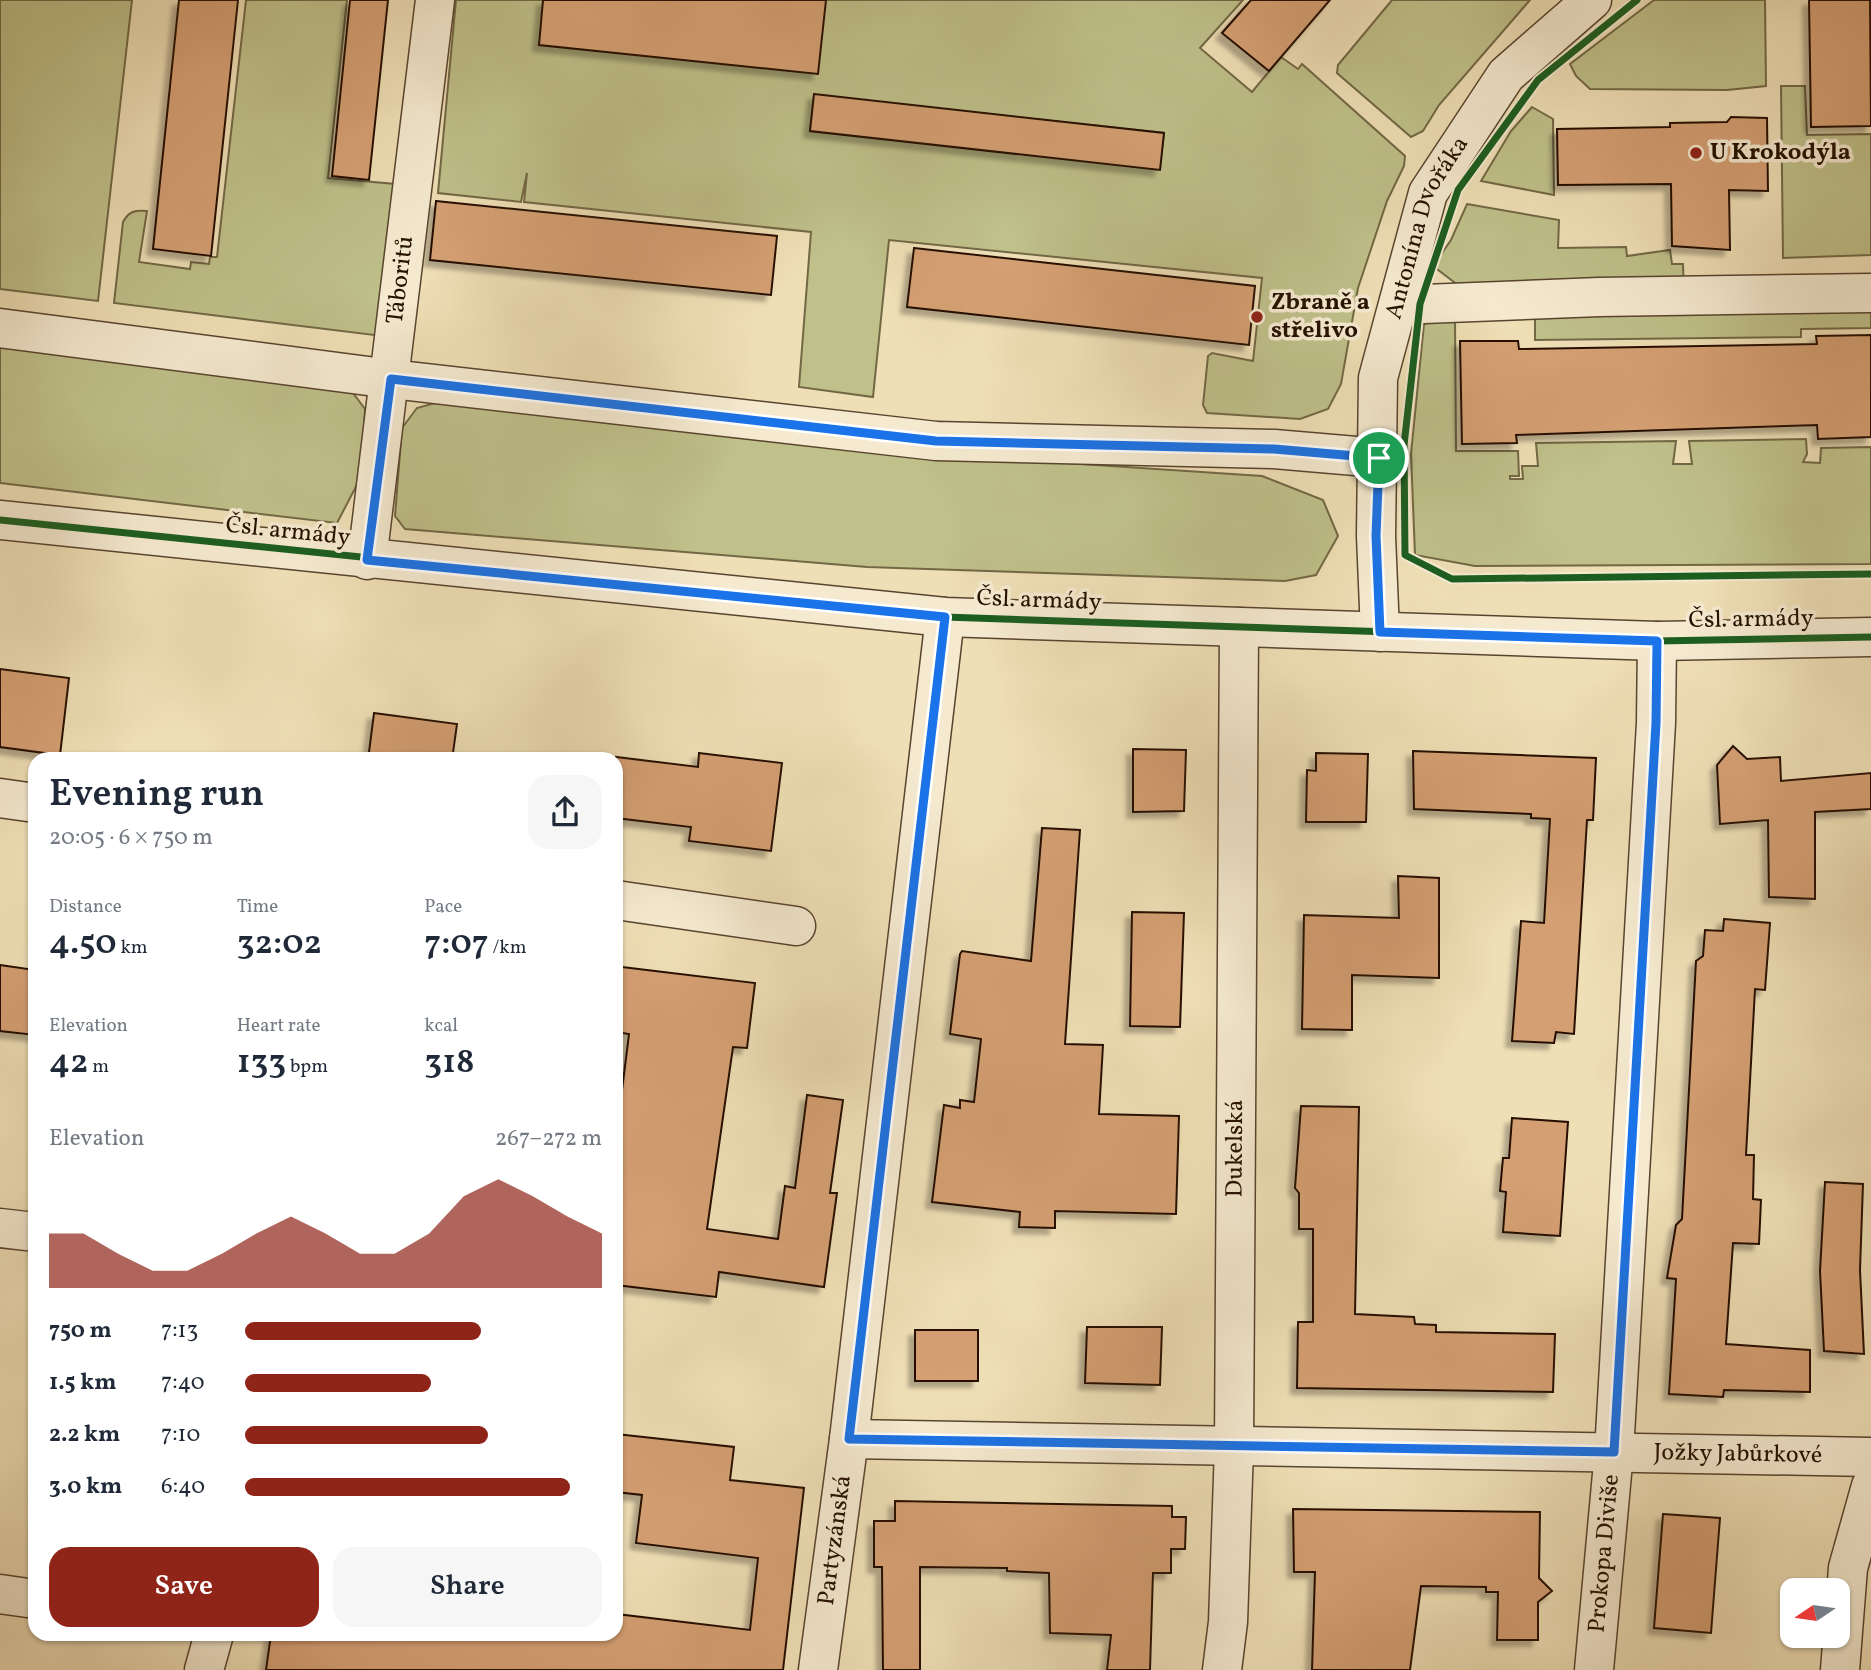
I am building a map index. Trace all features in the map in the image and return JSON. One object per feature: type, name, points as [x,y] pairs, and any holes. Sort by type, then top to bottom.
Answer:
[{"type":"street","name":"Táboritů","points":[[367,560],[435,0]]},
{"type":"street","name":"Antonína Dvořáka","points":[[1380,632],[1376,536],[1378,378],[1428,192],[1506,75],[1592,0]]},
{"type":"street","points":[[1398,305],[1599,297],[1853,294]]},
{"type":"street","points":[[0,328],[391,379],[936,441],[1274,449],[1379,458]]},
{"type":"street","name":"Čsl. armády","points":[[0,520],[367,560],[945,617],[1657,641],[1871,637]]},
{"type":"street","name":"Partyzánská","points":[[817,1670],[849,1439],[945,617]]},
{"type":"street","name":"Dukelská","points":[[1222,1670],[1228,1622],[1234,1448],[1238,627]]},
{"type":"street","name":"Prokopa Diviše","points":[[1594,1670],[1614,1452],[1655,737],[1657,641]]},
{"type":"street","points":[[0,798],[28,802]]},
{"type":"street","points":[[623,901],[796,926]]},
{"type":"street","points":[[0,1228],[28,1231]]},
{"type":"street","name":"Jožky Jabůrkové","points":[[849,1439],[1234,1448],[1871,1457]]},
{"type":"street","points":[[1840,1670],[1848,1568],[1871,1486]]},
{"type":"street","points":[[0,1594],[28,1598]]},
{"type":"street","points":[[204,1670],[212,1641]]},
{"type":"green space","points":[[0,0],[132,0],[98,301],[0,289]]},
{"type":"green space","points":[[246,0],[347,0],[328,178],[407,185],[382,336],[114,303],[123,222],[133,212],[147,211],[139,262],[190,269],[191,262],[209,264],[210,257],[217,257]]},
{"type":"green space","points":[[456,0],[1243,0],[1200,48],[1252,92],[1281,57],[1298,69],[1302,64],[1405,156],[1404,166],[1387,201],[1358,288],[1341,384],[1328,409],[1300,419],[1207,413],[1203,405],[1208,356],[1212,353],[1253,361],[1262,278],[889,240],[873,397],[799,387],[811,232],[524,202],[527,173],[521,202],[438,193]],"holes":[[[814,95],[1164,133],[1160,169],[810,131]]]},
{"type":"green space","points":[[1392,0],[1530,0],[1439,105],[1423,131],[1411,137],[1337,73],[1338,65]]},
{"type":"green space","points":[[1654,0],[1765,0],[1766,86],[1727,90],[1590,89],[1576,76],[1570,64]]},
{"type":"green space","points":[[1781,86],[1805,86],[1807,135],[1871,134],[1871,255],[1783,258]]},
{"type":"green space","points":[[1532,107],[1553,119],[1554,195],[1481,181],[1511,131]]},
{"type":"green space","points":[[1467,204],[1559,220],[1558,248],[1626,247],[1627,256],[1670,250],[1672,264],[1683,264],[1684,293],[1467,292],[1433,266],[1451,240]]},
{"type":"green space","points":[[1871,306],[1871,328],[1801,329],[1801,337],[1535,340],[1535,314]]},
{"type":"green space","points":[[1455,317],[1456,451],[1518,451],[1519,476],[1510,476],[1510,479],[1523,479],[1522,466],[1538,466],[1536,443],[1676,441],[1673,464],[1692,464],[1689,441],[1806,439],[1807,454],[1803,462],[1820,463],[1821,448],[1871,447],[1871,564],[1475,566],[1415,555],[1411,454],[1424,324]]},
{"type":"green space","points":[[0,346],[353,393],[365,409],[362,475],[337,523],[0,483]]},
{"type":"green space","points":[[442,401],[931,454],[1262,476],[1323,500],[1338,536],[1316,575],[1285,581],[867,567],[405,529],[395,516],[402,428],[417,408]]},
{"type":"building","points":[[179,0],[238,0],[211,256],[153,249]]},
{"type":"building","points":[[350,0],[388,0],[369,180],[332,176]]},
{"type":"building","points":[[543,0],[826,0],[818,74],[539,45]]},
{"type":"building","points":[[1251,0],[1330,0],[1269,71],[1222,33]]},
{"type":"building","points":[[1809,0],[1870,0],[1871,126],[1811,127]]},
{"type":"building","points":[[814,94],[1164,133],[1160,170],[810,131]]},
{"type":"building","points":[[1731,117],[1767,118],[1768,191],[1729,190],[1730,250],[1672,246],[1671,184],[1558,185],[1557,129],[1670,127],[1670,123],[1727,122]]},
{"type":"building","points":[[436,201],[777,236],[771,295],[430,260]]},
{"type":"building","points":[[914,248],[1255,286],[1249,345],[907,307]]},
{"type":"building","points":[[1871,335],[1871,437],[1818,439],[1817,425],[1516,435],[1517,443],[1462,444],[1460,341],[1518,341],[1519,349],[1817,344],[1816,336]]},
{"type":"building","points":[[0,669],[69,678],[60,752],[0,747]]},
{"type":"building","points":[[374,713],[457,724],[453,752],[369,752]]},
{"type":"building","points":[[1733,746],[1747,759],[1780,757],[1781,781],[1871,773],[1871,809],[1815,812],[1815,899],[1769,897],[1768,820],[1720,824],[1717,765]]},
{"type":"building","points":[[1133,749],[1186,750],[1184,811],[1133,812]]},
{"type":"building","points":[[1413,751],[1596,758],[1593,820],[1587,820],[1574,1034],[1556,1032],[1554,1043],[1512,1041],[1521,921],[1544,923],[1550,819],[1531,818],[1531,814],[1414,809]]},
{"type":"building","points":[[699,753],[782,763],[771,851],[689,841],[691,827],[623,819],[623,758],[698,767]]},
{"type":"building","points":[[1316,753],[1368,754],[1366,822],[1306,822],[1307,770],[1316,771]]},
{"type":"building","points":[[1042,828],[1080,830],[1065,1044],[1103,1045],[1099,1114],[1179,1116],[1176,1214],[1055,1211],[1055,1228],[1019,1227],[1020,1212],[932,1202],[944,1105],[960,1108],[960,1100],[974,1102],[981,1039],[950,1034],[960,954],[962,951],[1031,961]]},
{"type":"building","points":[[1398,876],[1439,878],[1439,978],[1352,975],[1352,1030],[1302,1029],[1304,915],[1399,918]]},
{"type":"building","points":[[1132,912],[1184,913],[1180,1027],[1130,1026]]},
{"type":"building","points":[[1724,919],[1770,923],[1765,990],[1755,989],[1746,1155],[1754,1155],[1753,1199],[1761,1200],[1759,1244],[1733,1243],[1726,1344],[1810,1350],[1810,1392],[1724,1390],[1723,1397],[1669,1394],[1676,1279],[1667,1278],[1676,1225],[1682,1219],[1696,961],[1703,956],[1705,930],[1723,931]]},
{"type":"building","points":[[0,965],[28,969],[28,1034],[0,1031]]},
{"type":"building","points":[[623,967],[755,983],[747,1048],[733,1047],[707,1229],[778,1239],[785,1186],[795,1188],[807,1095],[843,1100],[830,1193],[837,1193],[824,1287],[719,1272],[716,1297],[623,1286],[623,1082],[629,1034],[623,1033]]},
{"type":"building","points":[[1301,1106],[1359,1107],[1355,1314],[1414,1317],[1415,1324],[1436,1325],[1436,1332],[1555,1334],[1553,1392],[1297,1388],[1298,1322],[1313,1322],[1313,1229],[1299,1229],[1299,1193],[1295,1188]]},
{"type":"building","points":[[1512,1118],[1568,1122],[1560,1236],[1503,1232],[1506,1192],[1500,1191],[1503,1158],[1509,1158]]},
{"type":"building","points":[[1825,1182],[1863,1184],[1860,1270],[1864,1354],[1824,1351],[1820,1271]]},
{"type":"building","points":[[1087,1327],[1162,1327],[1160,1385],[1085,1383]]},
{"type":"building","points":[[915,1330],[978,1330],[978,1381],[915,1381]]},
{"type":"building","points":[[623,1435],[734,1447],[730,1480],[804,1488],[783,1670],[266,1670],[270,1641],[623,1641],[623,1615],[750,1630],[758,1558],[636,1543],[642,1495],[623,1493]]},
{"type":"building","points":[[895,1501],[1172,1506],[1172,1517],[1186,1517],[1185,1549],[1171,1549],[1171,1573],[1153,1573],[1150,1670],[1107,1670],[1111,1635],[1050,1633],[1049,1573],[1007,1571],[1007,1568],[920,1567],[920,1670],[883,1670],[882,1567],[874,1567],[874,1521],[895,1521]]},
{"type":"building","points":[[1293,1509],[1540,1512],[1539,1578],[1552,1591],[1538,1602],[1538,1640],[1497,1640],[1498,1592],[1486,1592],[1486,1587],[1421,1586],[1410,1670],[1312,1670],[1315,1572],[1294,1572]]},
{"type":"building","points":[[1663,1514],[1720,1518],[1711,1633],[1654,1628]]},
{"type":"cycle path","points":[[1637,0],[1538,80],[1458,190],[1420,304],[1404,445],[1405,555],[1452,579],[1871,574]]},
{"type":"cycle path","points":[[0,520],[945,617],[1657,641],[1871,637]]},
{"type":"place","name":"U Krokodýla","points":[[1696,153]]},
{"type":"place","name":"Zbraně a střelivo","points":[[1257,317]]},
{"type":"route","points":[[391,379],[936,441],[1274,449],[1379,458],[1376,536],[1380,632],[1657,641],[1656,723],[1614,1452],[1234,1448],[849,1439],[945,617],[367,560],[391,379]]}]
